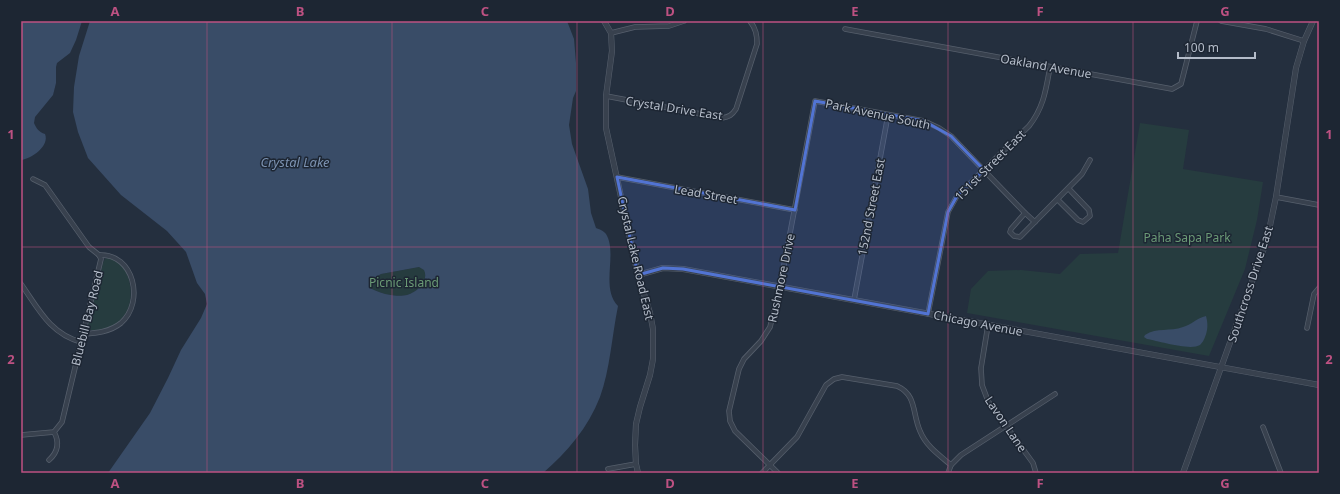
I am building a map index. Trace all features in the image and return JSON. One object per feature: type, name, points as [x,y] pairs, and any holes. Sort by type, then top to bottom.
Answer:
[{"type":"street","name":"Crystal Lake Road East","points":[[604,21],[611,33],[612,51],[606,96],[606,128],[638,274],[650,313],[654,342],[650,375],[636,424],[635,445],[638,473]]},
{"type":"street","points":[[611,33],[636,27],[669,26],[684,21]]},
{"type":"street","name":"Crystal Drive East","points":[[606,96],[722,118],[728,117],[737,106],[757,44],[755,28],[750,21]]},
{"type":"street","name":"Oakland Avenue","points":[[845,29],[1172,89],[1181,84],[1197,21]]},
{"type":"street","points":[[1221,21],[1266,29],[1304,41]]},
{"type":"street","name":"Southcross Drive East","points":[[1183,473],[1267,240],[1276,198],[1296,68],[1304,41],[1314,21]]},
{"type":"street","name":"151st Street East","points":[[928,314],[948,212],[957,196],[1029,126],[1036,117],[1043,101],[1050,67]]},
{"type":"street","name":"Park Avenue South","points":[[815,101],[924,122],[939,128],[951,136],[1035,222]]},
{"type":"street","name":"Rushmore Drive","points":[[778,473],[735,431],[730,421],[729,411],[738,369],[744,359],[761,341],[770,327],[780,286],[815,101]]},
{"type":"street","name":"152nd Street East","points":[[854,300],[888,115]]},
{"type":"street","points":[[1025,213],[1010,229],[1014,236],[1020,237],[1058,200],[1082,174],[1090,160]]},
{"type":"street","name":"Lead Street","points":[[617,177],[794,210]]},
{"type":"street","name":"Bluebill Bay Road","points":[[32,179],[45,185],[89,247],[100,257],[100,263],[63,418],[59,427],[54,432]]},
{"type":"street","points":[[1058,200],[1078,220],[1083,222],[1090,216],[1089,210],[1069,188]]},
{"type":"street","points":[[1276,198],[1319,205]]},
{"type":"street","points":[[83,334],[96,333],[114,327],[126,316],[132,304],[133,286],[127,268],[115,257],[99,255]]},
{"type":"street","name":"Chicago Avenue","points":[[638,274],[663,268],[684,269],[1319,385]]},
{"type":"street","points":[[21,284],[50,325],[67,337],[81,342]]},
{"type":"street","points":[[1307,328],[1314,294],[1319,288]]},
{"type":"street","name":"Lavon Lane","points":[[988,325],[981,368],[982,385],[988,402],[1033,463],[1036,473]]},
{"type":"street","points":[[762,473],[797,437],[826,385],[834,379],[842,377],[897,386],[905,389],[911,398],[920,431],[931,449],[951,465]]},
{"type":"street","points":[[948,473],[951,465],[961,455],[1055,394]]},
{"type":"street","points":[[1263,427],[1281,473]]},
{"type":"street","points":[[21,435],[54,432],[58,442],[54,455],[49,460]]},
{"type":"street","points":[[608,469],[636,464]]},
{"type":"highlighted area","points":[[815,101],[924,121],[951,136],[984,170],[957,196],[948,212],[928,314],[683,269],[663,268],[638,275],[617,177],[795,210]]},
{"type":"green space","name":"Paha Sapa Park","points":[[1140,123],[1189,130],[1183,169],[1263,182],[1257,220],[1245,269],[1209,356],[967,313],[971,289],[988,271],[1021,270],[1060,274],[1080,254],[1118,253]]},
{"type":"green space","points":[[108,257],[120,264],[126,271],[131,292],[129,306],[123,317],[112,326],[105,329],[93,330],[89,329],[88,326],[103,263]]},
{"type":"green space","name":"Picnic Island","points":[[419,267],[424,269],[424,282],[419,289],[411,294],[403,296],[393,295],[382,293],[370,288],[374,278],[381,274]]},
{"type":"water","points":[[21,21],[82,21],[70,53],[57,63],[56,83],[53,95],[35,117],[34,123],[36,127],[39,131],[45,134],[45,143],[39,151],[30,157],[21,160]]},
{"type":"water","name":"Crystal Lake","points":[[90,21],[567,21],[574,39],[576,63],[576,91],[573,98],[569,125],[572,144],[588,189],[591,213],[596,228],[606,234],[609,242],[610,290],[613,299],[618,306],[609,364],[600,397],[589,419],[576,439],[543,473],[108,473],[150,413],[181,350],[201,318],[207,304],[205,294],[197,283],[186,252],[167,231],[121,195],[88,158],[78,132],[73,112],[74,87],[79,56]],"holes":[[[419,267],[424,270],[425,278],[422,286],[411,294],[403,296],[388,295],[370,288],[374,278],[381,274]]]},
{"type":"water","points":[[1206,316],[1207,332],[1200,345],[1195,347],[1174,345],[1144,337],[1145,335],[1154,331],[1186,326]]}]
